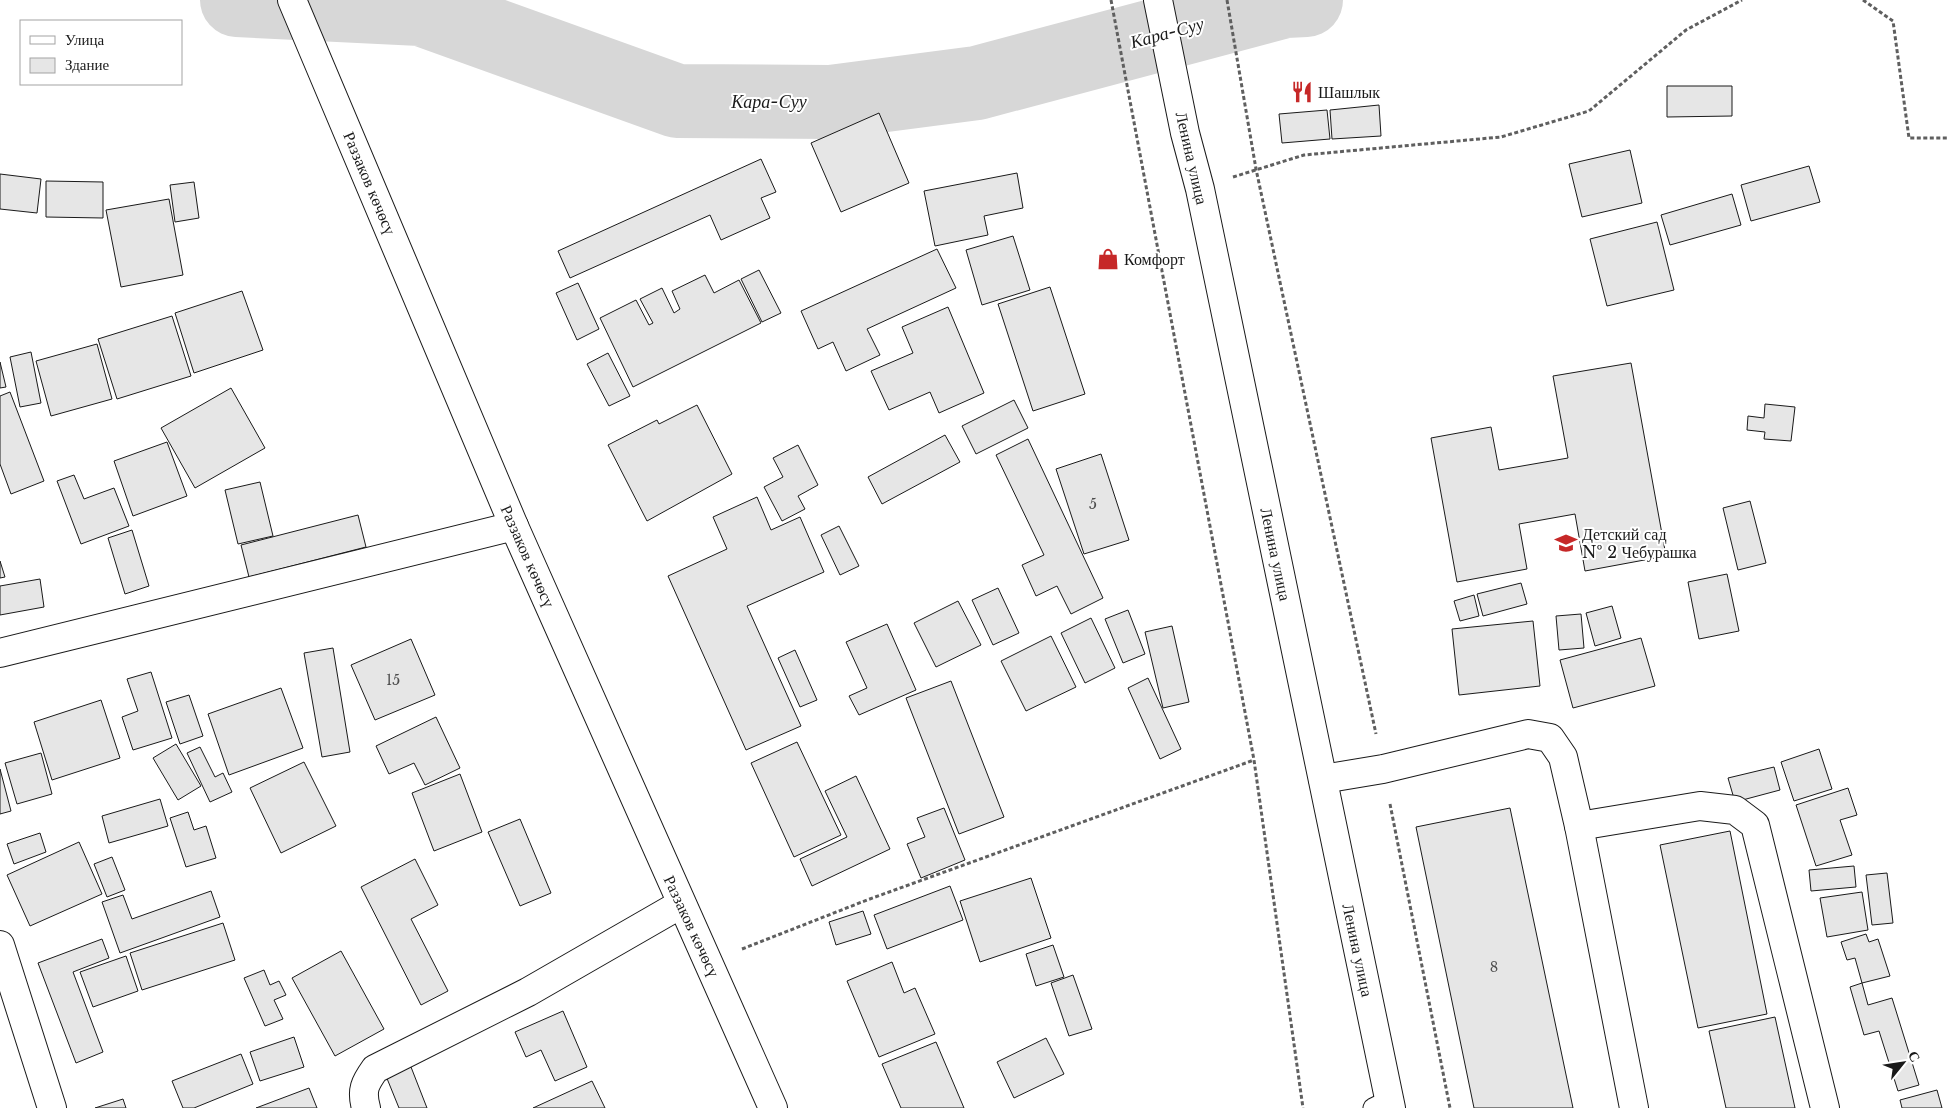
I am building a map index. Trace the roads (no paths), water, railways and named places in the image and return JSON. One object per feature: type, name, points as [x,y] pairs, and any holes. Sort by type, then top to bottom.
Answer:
[{"type":"main road","name":"Раззаков көчөсү","points":[[292,0],[514,526],[773,1108]]},
{"type":"main road","name":"Ленина улица","points":[[1158,0],[1185,133],[1200,189],[1323,779],[1384,1105]]},
{"type":"main road","points":[[0,653],[514,526]]},
{"type":"main road","points":[[1323,779],[1383,769],[1528,734],[1550,738],[1564,757],[1634,1108]]},
{"type":"main road","points":[[1579,826],[1700,806],[1735,810],[1755,825],[1825,1108]]},
{"type":"main road","points":[[366,1108],[364,1084],[374,1069],[528,992],[681,904]]},
{"type":"main road","points":[[0,945],[52,1108]]},
{"type":"waterway","name":"Кара-Суу","points":[[237,0],[421,9],[677,101],[831,102],[977,83],[1285,1],[1306,0]]},
{"type":"place","name":"Шашлык","points":[[1302,92]]},
{"type":"place","name":"Комфорт","points":[[1108,259]]},
{"type":"place","name":"Детский сад № 2 Чебурашка","points":[[1566,543]]}]
